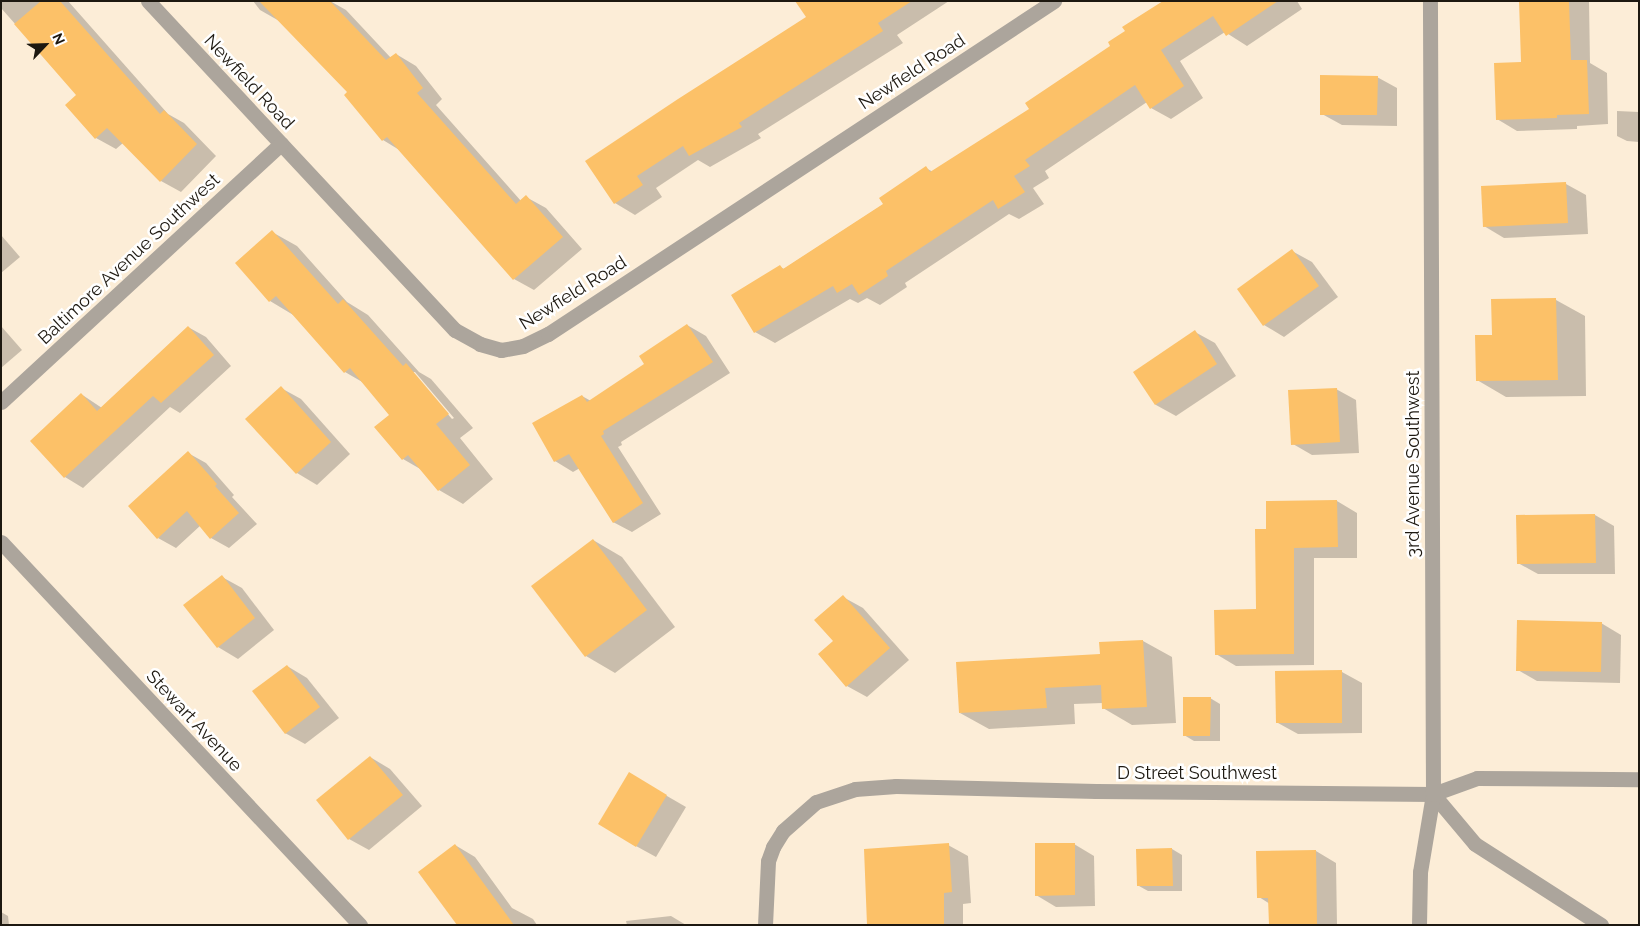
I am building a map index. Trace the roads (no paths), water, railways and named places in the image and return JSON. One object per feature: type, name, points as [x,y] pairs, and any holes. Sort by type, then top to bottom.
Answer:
[{"type":"street","name":"Newfield Road","points":[[148,1],[455,330],[480,344],[501,350],[523,346],[548,334],[1054,1]]},
{"type":"street","name":"3rd Avenue Southwest","points":[[1419,925],[1420,872],[1433,794],[1430,1]]},
{"type":"street","name":"Baltimore Avenue Southwest","points":[[1,402],[281,144]]},
{"type":"street","name":"Stewart Avenue","points":[[1,542],[360,925]]},
{"type":"street","name":"D Street Southwest","points":[[765,925],[766,880],[768,861],[773,847],[783,832],[816,802],[855,789],[896,786],[1096,791],[1433,794],[1476,778],[1639,779]]},
{"type":"street","points":[[1433,794],[1475,844],[1601,925]]}]
